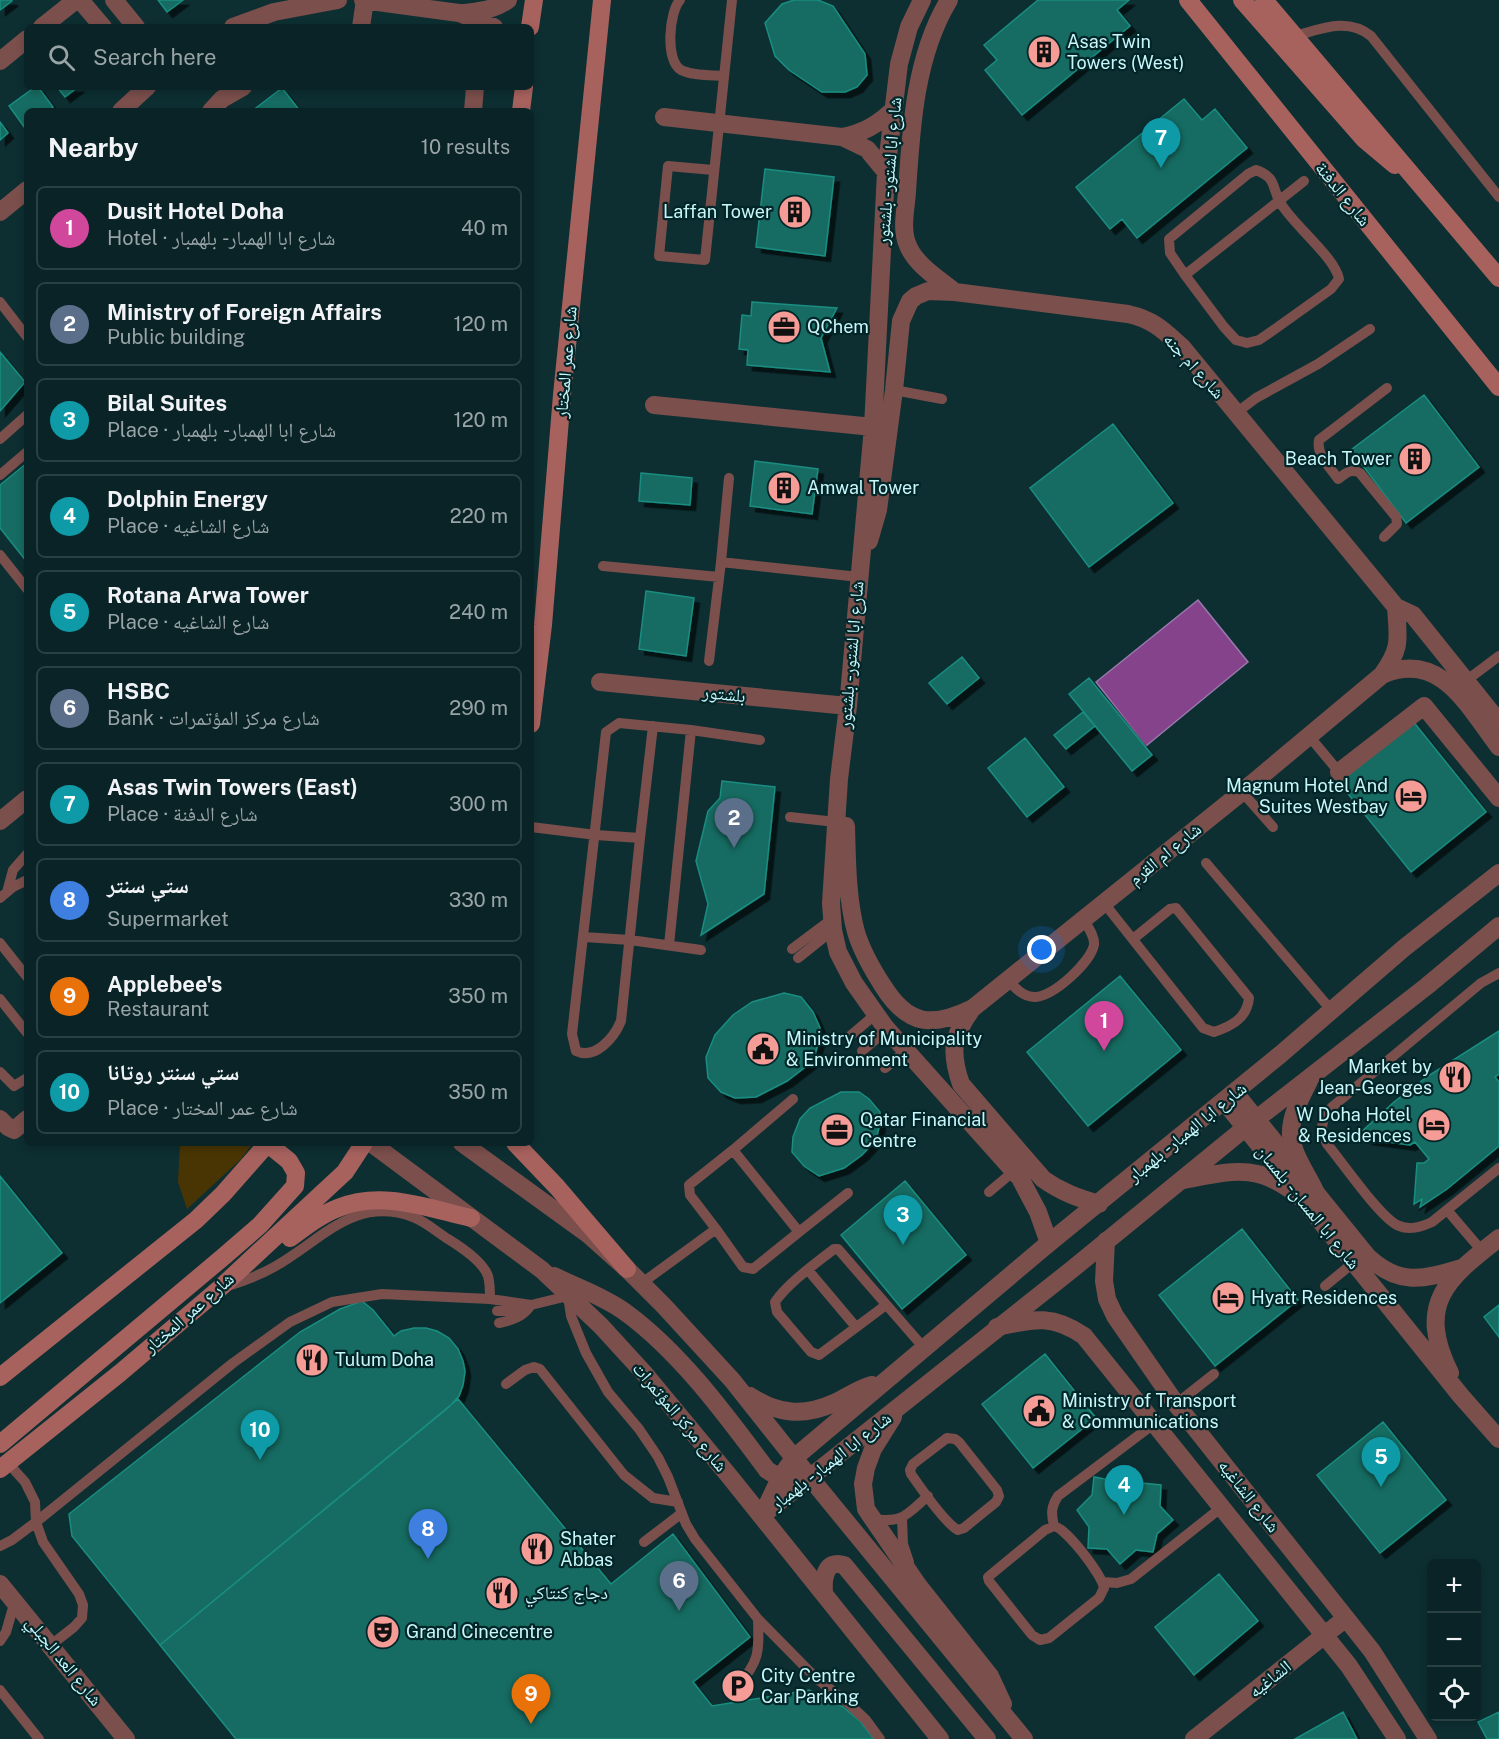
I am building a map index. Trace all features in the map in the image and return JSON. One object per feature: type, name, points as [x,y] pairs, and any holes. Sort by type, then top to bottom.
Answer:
[{"type":"main road","points":[[530,24],[534,0]]},
{"type":"main road","name":"شارع عمر المختار","points":[[534,699],[602,0]]},
{"type":"main road","name":"شارع الدفنة","points":[[1188,0],[1499,387]]},
{"type":"main road","points":[[1242,0],[1365,139],[1389,161],[1412,174]]},
{"type":"main road","points":[[1264,0],[1499,278]]},
{"type":"main road","points":[[521,108],[524,90]]},
{"type":"main road","points":[[0,1377],[196,1220],[223,1194],[265,1146]]},
{"type":"main road","points":[[0,1444],[260,1225],[295,1186],[296,1173],[289,1161],[272,1146]]},
{"type":"main road","name":"شارع عمر المختار","points":[[4,1466],[120,1373],[219,1289],[345,1172],[362,1146]]},
{"type":"main road","points":[[518,1146],[557,1187],[627,1269]]},
{"type":"main road","points":[[261,1249],[288,1240],[311,1222],[336,1208],[357,1201],[402,1202],[471,1218]]},
{"type":"street","points":[[46,24],[78,0],[100,24]]},
{"type":"street","points":[[114,0],[134,24]]},
{"type":"street","points":[[241,24],[273,12],[338,0]]},
{"type":"street","points":[[352,0],[352,24]]},
{"type":"street","points":[[361,24],[364,0],[459,13],[485,11],[499,7],[508,0]]},
{"type":"street","name":"شارع ابا لشتور - بلشتور","points":[[922,0],[909,27],[899,64],[886,172],[873,427],[848,706],[839,779],[831,903],[832,924],[838,952],[854,983],[887,1030],[1014,1171],[1030,1194],[1049,1243]]},
{"type":"street","name":"شارع ابا لشتور - بلشتور","points":[[949,0],[934,29],[924,57],[908,170],[904,226],[907,243],[922,266],[955,292]]},
{"type":"street","points":[[459,13],[486,24]]},
{"type":"street","points":[[0,61],[24,41]]},
{"type":"street","points":[[124,108],[144,90]]},
{"type":"street","points":[[214,108],[222,99],[238,90]]},
{"type":"street","points":[[473,108],[475,90]]},
{"type":"street","points":[[842,137],[868,130],[893,110]]},
{"type":"street","points":[[664,117],[842,137],[867,149],[886,172]]},
{"type":"street","points":[[0,212],[24,192]]},
{"type":"street","name":"شارع ام جنه","points":[[859,570],[877,516],[901,321],[910,301],[928,291],[955,292],[1146,318],[1182,347],[1396,607],[1413,615],[1499,722]]},
{"type":"street","points":[[654,405],[873,427]]},
{"type":"street","name":"شارع ام القرم","points":[[839,779],[845,803],[851,905],[856,933],[870,965],[892,1001],[904,1013],[923,1020],[939,1021],[954,1017],[973,1008],[1242,792],[1382,675],[1395,657],[1398,646],[1396,607]]},
{"type":"street","name":"شارع ام القرم","points":[[1382,675],[1395,669],[1408,667],[1434,673],[1454,690],[1499,747]]},
{"type":"street","name":"بلشتور","points":[[600,682],[848,706]]},
{"type":"street","points":[[1339,772],[1424,706],[1499,798]]},
{"type":"street","points":[[0,821],[24,802]]},
{"type":"street","name":"شارع ابا الهمبار - بلهمبار","points":[[762,1516],[780,1478],[794,1458],[1049,1243],[1332,1011],[1404,948],[1499,873]]},
{"type":"street","name":"شارع ابا الهمبار - بلهمبار","points":[[762,1516],[1182,1181],[1250,1123],[1427,986],[1499,926]]},
{"type":"street","name":"شارع ام القرم","points":[[973,1008],[960,1025],[956,1035],[954,1051],[956,1070],[961,1084],[1043,1179],[1068,1195],[1099,1204]]},
{"type":"street","points":[[1307,1194],[1291,1135],[1292,1123],[1299,1102],[1312,1075]]},
{"type":"street","name":"شارع ابا المسان - بلمسان","points":[[1229,1097],[1307,1194],[1353,1263],[1499,1439]]},
{"type":"street","points":[[0,1119],[14,1130],[24,1122]]},
{"type":"street","name":"شارع مركز المؤتمرات","points":[[375,1146],[542,1270],[618,1343],[824,1592],[940,1739]]},
{"type":"street","points":[[466,1146],[589,1235],[642,1283],[732,1380],[1024,1739]]},
{"type":"street","points":[[1182,1181],[1235,1171],[1251,1172],[1307,1194]]},
{"type":"street","name":"شارع ابا المسان - بلمسان","points":[[1307,1194],[1367,1256],[1388,1272],[1402,1278],[1414,1279],[1435,1276],[1461,1268]]},
{"type":"street","name":"شارع ابا المسان - بلمسان","points":[[1461,1396],[1436,1338],[1435,1313],[1446,1288],[1461,1268],[1499,1238]]},
{"type":"street","name":"شارع الشاغيه","points":[[1106,1241],[1104,1281],[1107,1299],[1115,1316],[1176,1404],[1372,1651],[1428,1739]]},
{"type":"street","points":[[542,1270],[623,1311],[655,1336],[694,1377],[767,1470],[780,1478],[810,1478]]},
{"type":"street","name":"شارع الشاغيه","points":[[997,1328],[1026,1321],[1044,1320],[1060,1322],[1084,1336],[1349,1665],[1397,1739]]},
{"type":"street","points":[[732,1380],[751,1397],[782,1412],[810,1411],[834,1403],[863,1388],[883,1382]]},
{"type":"street","points":[[898,1408],[873,1449],[863,1484],[864,1499],[871,1519],[918,1585],[990,1676],[1003,1702],[1006,1717]]},
{"type":"street","points":[[824,1592],[824,1578],[828,1568],[836,1564],[844,1565],[987,1739]]},
{"type":"street","name":"شارع العد الجبلي","points":[[0,1584],[126,1739]]},
{"type":"street","name":"الشاغيه","points":[[1194,1739],[1346,1618]]},
{"type":"lane","points":[[680,0],[674,11],[672,23],[671,56],[674,64],[680,70],[688,73],[724,76]]},
{"type":"lane","points":[[713,170],[668,166],[659,256],[705,260],[732,0]]},
{"type":"lane","points":[[1295,36],[1340,25],[1348,25],[1364,31],[1499,196]]},
{"type":"lane","points":[[1256,171],[1265,173],[1272,180],[1279,201],[1339,279],[1331,289],[1259,340],[1247,343],[1236,340],[1224,327],[1185,275],[1170,254],[1169,239],[1248,174],[1256,171]]},
{"type":"lane","points":[[1185,275],[1304,181]]},
{"type":"lane","points":[[0,302],[24,333]]},
{"type":"lane","points":[[1236,412],[1256,398],[1318,364],[1370,329]]},
{"type":"lane","points":[[1384,537],[1397,524],[1396,516],[1360,473],[1354,470],[1349,471],[1338,479],[1317,448],[1319,440],[1387,388]]},
{"type":"lane","points":[[894,390],[942,399]]},
{"type":"lane","points":[[0,439],[24,418]]},
{"type":"lane","points":[[0,475],[24,455]]},
{"type":"lane","points":[[709,662],[729,478]]},
{"type":"lane","points":[[0,555],[24,585]]},
{"type":"lane","points":[[721,562],[859,570]]},
{"type":"lane","points":[[603,566],[719,577]]},
{"type":"lane","points":[[1467,680],[1499,656]]},
{"type":"lane","points":[[654,726],[621,1021],[616,1034],[592,1053],[584,1055],[576,1051],[572,1035],[606,732],[619,723],[654,726],[692,730],[760,740]]},
{"type":"lane","points":[[669,945],[692,730]]},
{"type":"lane","points":[[1309,736],[1339,772]]},
{"type":"lane","points":[[1242,792],[1273,827]]},
{"type":"lane","points":[[790,818],[836,822]]},
{"type":"lane","points":[[534,827],[596,835],[640,837]]},
{"type":"lane","points":[[2,892],[13,870],[24,857]]},
{"type":"lane","points":[[1206,863],[1332,1011]]},
{"type":"lane","points":[[2,892],[24,881]]},
{"type":"lane","points":[[1104,903],[1132,939],[1203,1028],[1214,1032],[1226,1028],[1239,1021],[1248,1008],[1249,998],[1176,908],[1170,909],[1132,939]]},
{"type":"lane","points":[[1008,980],[1024,994],[1035,997],[1047,993],[1069,978],[1088,958],[1094,944],[1092,934],[1083,919]]},
{"type":"lane","points":[[795,954],[832,924]]},
{"type":"lane","points":[[584,937],[630,940],[701,950]]},
{"type":"lane","points":[[0,943],[24,973]]},
{"type":"lane","points":[[1499,973],[1481,983],[1332,1107],[1322,1123],[1322,1132],[1327,1144],[1384,1216],[1397,1225],[1409,1228],[1421,1227],[1432,1222],[1499,1168]]},
{"type":"lane","points":[[0,999],[24,1029]]},
{"type":"lane","points":[[850,1036],[876,1014]]},
{"type":"lane","points":[[862,1051],[887,1030]]},
{"type":"lane","points":[[885,1068],[906,1051]]},
{"type":"lane","points":[[0,1072],[14,1086],[24,1080]]},
{"type":"lane","points":[[793,1099],[690,1185],[688,1191],[690,1195],[743,1267],[753,1269],[848,1193]]},
{"type":"lane","points":[[734,1150],[799,1232]]},
{"type":"lane","points":[[989,1192],[1014,1171]]},
{"type":"lane","points":[[1447,1210],[1482,1251]]},
{"type":"lane","points":[[219,1289],[274,1268],[322,1234],[352,1217],[368,1212],[386,1211],[415,1218],[453,1243],[481,1266],[488,1275],[490,1299]]},
{"type":"lane","points":[[642,1283],[716,1229]]},
{"type":"lane","points":[[886,1305],[819,1355],[815,1355],[777,1312],[775,1302],[808,1270],[834,1249],[838,1249],[924,1348]]},
{"type":"lane","points":[[1325,1286],[1353,1263]]},
{"type":"lane","points":[[808,1270],[856,1327]]},
{"type":"lane","points":[[0,1546],[36,1522],[233,1363],[290,1322],[332,1302],[382,1294],[490,1299],[528,1305]]},
{"type":"lane","points":[[496,1311],[508,1311],[568,1296],[571,1316],[586,1353],[608,1392],[658,1456],[695,1539],[758,1619],[816,1678],[866,1720],[880,1739]]},
{"type":"lane","points":[[499,1323],[515,1319],[525,1313],[528,1305]]},
{"type":"lane","points":[[506,1384],[525,1370],[534,1367],[540,1369],[624,1475],[653,1498],[680,1508]]},
{"type":"lane","points":[[1176,1404],[1215,1374]]},
{"type":"lane","points":[[1054,1526],[1052,1506],[1058,1496],[1155,1423]]},
{"type":"lane","points":[[951,1438],[958,1442],[997,1490],[999,1496],[996,1502],[964,1528],[958,1530],[952,1527],[928,1496],[911,1474],[911,1466],[944,1440],[951,1438]]},
{"type":"lane","points":[[4,1466],[25,1482],[36,1502],[36,1522],[43,1542],[79,1594],[83,1605],[82,1618],[51,1645]]},
{"type":"lane","points":[[871,1519],[884,1521],[902,1519],[928,1496]]},
{"type":"lane","points":[[644,1542],[680,1508]]},
{"type":"lane","points":[[1103,1582],[1117,1584],[1131,1579],[1222,1508]]},
{"type":"lane","points":[[902,1519],[903,1544],[918,1585]]},
{"type":"lane","points":[[1054,1526],[1064,1531],[1103,1582],[1104,1588],[1099,1598],[1048,1638],[1040,1640],[1032,1635],[988,1577],[1045,1530],[1054,1526]]},
{"type":"lane","points":[[0,1641],[6,1632],[15,1600]]},
{"type":"lane","points":[[738,1686],[757,1658],[758,1619]]},
{"type":"lane","points":[[0,1690],[39,1739]]},
{"type":"shaded area","points":[[1198,600],[1248,662],[1146,746],[1096,682]]},
{"type":"shaded area","points":[[180,1146],[251,1146],[241,1159],[187,1209],[178,1182]]},
{"type":"building","points":[[0,0],[11,0],[12,1],[0,10]]},
{"type":"building","points":[[158,0],[183,0],[167,12]]},
{"type":"building","points":[[794,0],[818,0],[833,6],[865,54],[867,75],[857,87],[845,92],[822,92],[789,70],[775,56],[765,23],[782,4]]},
{"type":"building","name":"Asas Twin Towers (West)","points":[[1038,0],[1129,0],[1117,10],[1130,26],[1022,115],[985,70],[997,60],[984,45]]},
{"type":"building","points":[[31,90],[40,90],[53,107],[24,108],[24,127],[9,106]]},
{"type":"building","points":[[59,90],[74,90],[65,97]]},
{"type":"building","points":[[279,90],[284,90],[298,108],[256,108]]},
{"type":"building","points":[[1184,99],[1202,120],[1215,109],[1247,148],[1137,238],[1122,219],[1110,229],[1076,187]]},
{"type":"building","points":[[0,122],[8,133],[0,140]]},
{"type":"building","name":"Laffan Tower","points":[[765,169],[834,177],[825,256],[756,247]]},
{"type":"building","name":"QChem","points":[[752,302],[837,308],[821,338],[830,372],[747,365],[748,350],[739,349],[742,315],[751,316]]},
{"type":"building","points":[[0,352],[24,383],[0,411]]},
{"type":"building","name":"Beach Tower","points":[[1424,395],[1479,467],[1406,523],[1351,450]]},
{"type":"building","points":[[1113,424],[1173,503],[1089,567],[1030,488]]},
{"type":"building","name":"Amwal Tower","points":[[755,461],[818,469],[812,514],[750,506]]},
{"type":"building","points":[[24,465],[24,558],[0,528],[0,485]]},
{"type":"building","points":[[641,473],[692,478],[690,505],[639,501]]},
{"type":"building","points":[[646,591],[694,598],[686,656],[639,649]]},
{"type":"building","points":[[962,657],[979,678],[947,704],[929,683]]},
{"type":"building","points":[[1089,678],[1152,755],[1132,771],[1069,694]]},
{"type":"building","points":[[1083,712],[1095,726],[1066,749],[1054,735]]},
{"type":"building","name":"Magnum Hotel And Suites Westbay","points":[[1412,720],[1486,812],[1411,872],[1337,780]]},
{"type":"building","points":[[1025,738],[1064,787],[1027,817],[988,768]]},
{"type":"building","points":[[722,781],[775,787],[764,894],[701,935],[708,904],[696,861],[708,811],[720,798]]},
{"type":"building","points":[[1120,976],[1181,1050],[1088,1126],[1027,1052]]},
{"type":"building","name":"Ministry of Municipality & Environment","points":[[784,993],[801,997],[813,1012],[820,1028],[813,1061],[787,1081],[756,1097],[735,1098],[721,1092],[708,1078],[706,1057],[715,1035],[733,1015],[752,1002]]},
{"type":"building","name":"W Doha Hotel & Residences","points":[[1499,1031],[1499,1074],[1495,1077],[1499,1082],[1499,1146],[1447,1189],[1420,1207],[1422,1199],[1414,1204],[1417,1163],[1424,1163],[1429,1159],[1415,1142],[1410,1145],[1367,1139],[1371,1136],[1359,1134],[1394,1102],[1428,1076]]},
{"type":"building","name":"Qatar Financial Centre","points":[[841,1092],[859,1092],[869,1099],[880,1112],[876,1140],[862,1155],[844,1168],[819,1176],[804,1166],[792,1152],[793,1137],[800,1119],[810,1108]]},
{"type":"building","points":[[0,1176],[62,1253],[0,1303]]},
{"type":"building","points":[[905,1181],[966,1255],[902,1309],[841,1235]]},
{"type":"building","name":"Hyatt Residences","points":[[1242,1229],[1298,1300],[1215,1366],[1159,1295]]},
{"type":"building","points":[[362,1301],[373,1310],[394,1336],[401,1331],[426,1328],[449,1338],[458,1349],[465,1371],[459,1396],[449,1407],[160,1645],[72,1536],[69,1514],[300,1332],[340,1309]]},
{"type":"building","points":[[1499,1305],[1499,1337],[1484,1317]]},
{"type":"building","name":"Ministry of Transport & Communications","points":[[1045,1354],[1096,1418],[1033,1468],[982,1404]]},
{"type":"building","points":[[458,1399],[611,1584],[673,1534],[750,1637],[693,1682],[712,1706],[809,1690],[843,1707],[860,1721],[874,1739],[236,1739],[160,1645]]},
{"type":"building","points":[[1383,1422],[1446,1500],[1380,1553],[1317,1475]]},
{"type":"building","points":[[1129,1466],[1142,1483],[1161,1485],[1160,1506],[1173,1520],[1157,1534],[1153,1552],[1136,1550],[1120,1564],[1107,1549],[1088,1548],[1089,1527],[1077,1510],[1092,1495],[1094,1477],[1110,1480]]},
{"type":"building","points":[[1219,1574],[1258,1621],[1194,1675],[1155,1627]]},
{"type":"building","points":[[1343,1712],[1357,1739],[1295,1739]]},
{"type":"building","points":[[1499,1712],[1499,1739],[1487,1739],[1478,1722]]},
{"type":"place","name":"Asas Twin Towers (West)","points":[[1044,52]]},
{"type":"place","name":"Asas Twin Towers (East)","points":[[1161,168]]},
{"type":"place","name":"Laffan Tower","points":[[795,212]]},
{"type":"place","name":"QChem","points":[[784,327]]},
{"type":"place","name":"Beach Tower","points":[[1415,459]]},
{"type":"place","name":"Amwal Tower","points":[[784,488]]},
{"type":"place","name":"Magnum Hotel And Suites Westbay","points":[[1411,796]]},
{"type":"place","name":"Ministry of Foreign Affairs","points":[[734,848]]},
{"type":"place","name":"Ministry of Municipality & Environment","points":[[763,1049]]},
{"type":"place","name":"Dusit Hotel Doha","points":[[1104,1051]]},
{"type":"place","name":"Market by Jean-Georges","points":[[1455,1077]]},
{"type":"place","name":"W Doha Hotel & Residences","points":[[1434,1125]]},
{"type":"place","name":"Qatar Financial Centre","points":[[837,1130]]},
{"type":"place","name":"Bilal Suites","points":[[903,1245]]},
{"type":"place","name":"Hyatt Residences","points":[[1228,1298]]},
{"type":"place","name":"Tulum Doha","points":[[312,1360]]},
{"type":"place","name":"Ministry of Transport & Communications","points":[[1039,1411]]},
{"type":"place","name":"ستي سنتر روتانا","points":[[260,1460]]},
{"type":"place","name":"Rotana Arwa Tower","points":[[1381,1487]]},
{"type":"place","name":"Dolphin Energy","points":[[1124,1515]]},
{"type":"place","name":"Shater Abbas","points":[[537,1549]]},
{"type":"place","name":"ستي سنتر","points":[[428,1559]]},
{"type":"place","name":"دجاج كنتاكي","points":[[502,1593]]},
{"type":"place","name":"HSBC","points":[[679,1611]]},
{"type":"place","name":"Grand Cinecentre","points":[[383,1632]]},
{"type":"place","name":"City Centre Car Parking","points":[[738,1686]]},
{"type":"place","name":"Applebee's","points":[[531,1724]]}]
